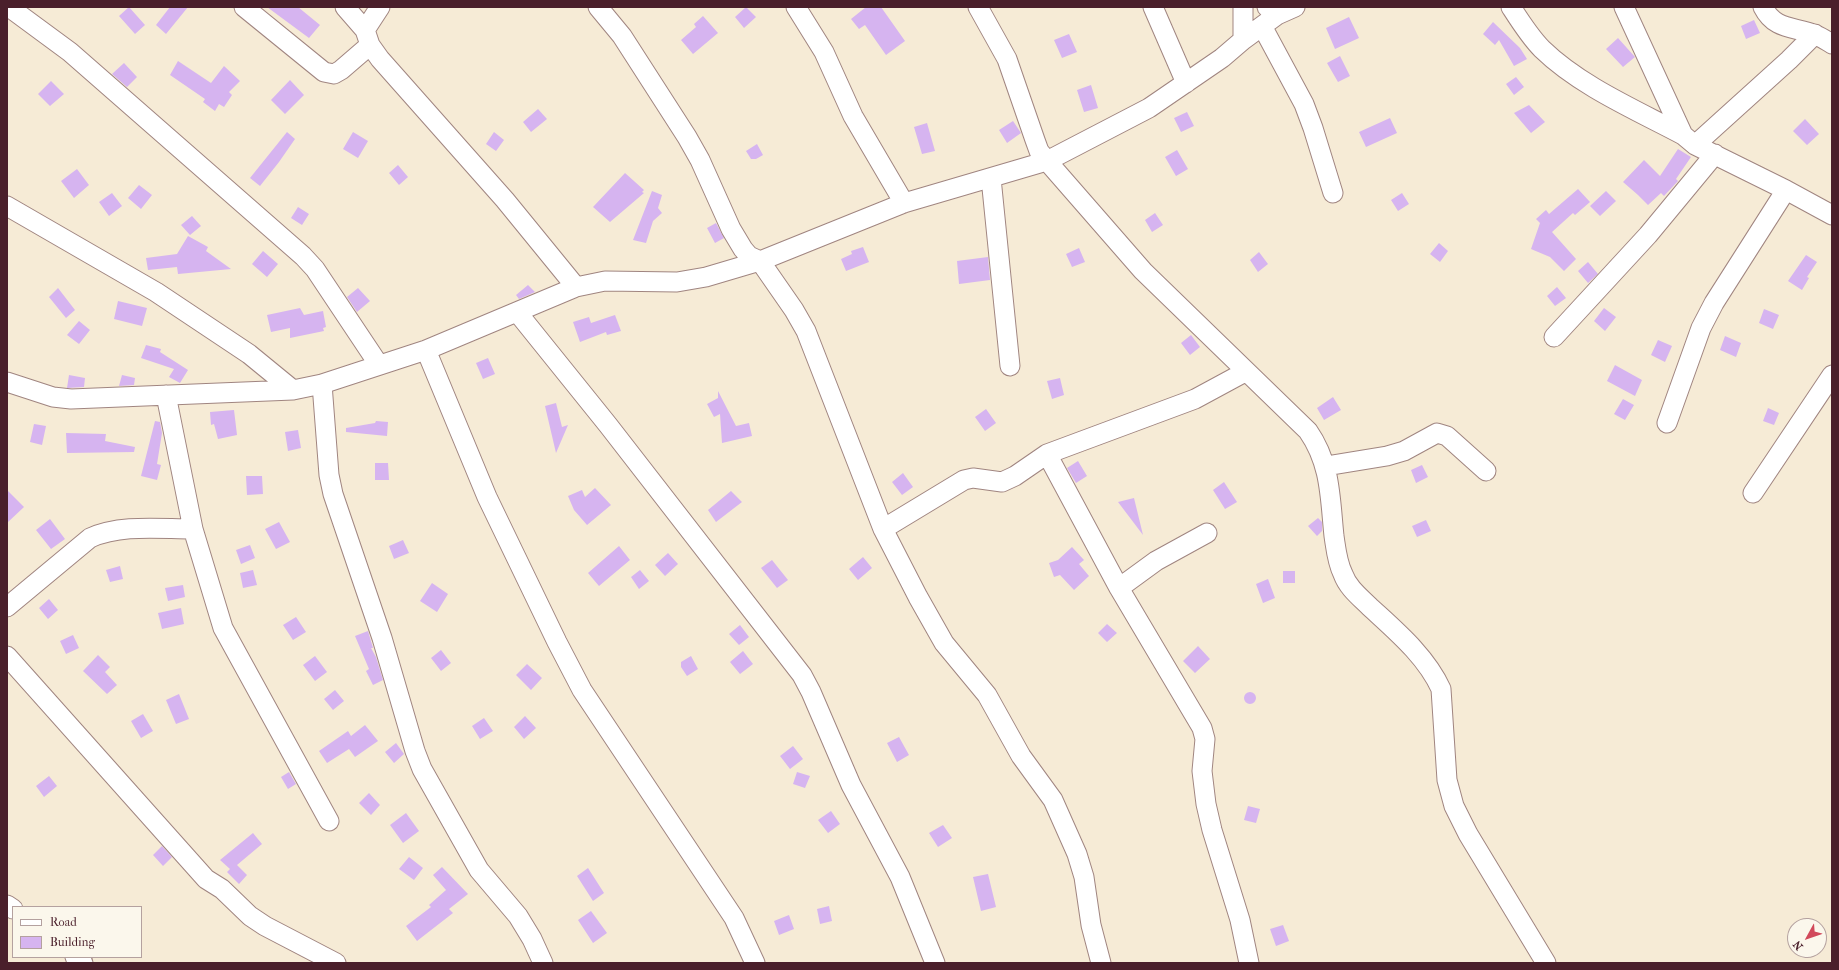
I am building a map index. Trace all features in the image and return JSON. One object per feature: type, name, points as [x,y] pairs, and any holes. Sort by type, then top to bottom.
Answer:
[{"type":"street","points":[[9,7],[70,52],[303,256],[316,270],[379,365]]},
{"type":"street","points":[[244,7],[324,72],[334,74],[341,70],[367,38],[380,7]]},
{"type":"street","points":[[345,7],[380,59],[505,200],[576,286]]},
{"type":"street","points":[[598,7],[622,36],[687,137],[700,160],[731,229],[743,249],[749,256],[760,261],[794,310],[806,331],[883,528],[918,597],[944,643],[987,695],[1021,756],[1053,800],[1077,854],[1084,877],[1091,925],[1101,963]]},
{"type":"street","points":[[796,7],[824,52],[853,116],[904,203]]},
{"type":"street","points":[[978,7],[1007,59],[1039,151],[1047,162],[1143,271],[1245,372],[1308,431],[1317,444],[1326,466],[1337,556],[1343,575],[1351,588],[1412,648],[1435,677],[1441,689],[1447,780],[1454,806],[1468,834],[1546,963]]},
{"type":"street","points":[[1153,7],[1186,83]]},
{"type":"street","points":[[1243,40],[1244,7]]},
{"type":"street","points":[[7,382],[53,397],[71,399],[293,390],[322,384],[426,350],[576,286],[605,282],[677,282],[706,277],[760,261],[904,203],[1047,162],[1149,108],[1222,58],[1262,26],[1272,11],[1295,7]]},
{"type":"street","points":[[1511,7],[1541,48],[1555,61],[1593,87],[1714,154],[1832,215]]},
{"type":"street","points":[[1624,7],[1689,140]]},
{"type":"street","points":[[1763,7],[1767,15],[1782,26],[1815,34],[1832,44]]},
{"type":"street","points":[[1262,26],[1304,104],[1333,193]]},
{"type":"street","points":[[1689,140],[1790,60],[1815,34]]},
{"type":"street","points":[[1554,337],[1648,235],[1714,154]]},
{"type":"street","points":[[991,178],[1010,366]]},
{"type":"street","points":[[1667,424],[1701,328],[1714,303],[1786,190]]},
{"type":"street","points":[[7,206],[156,292],[250,354],[293,390]]},
{"type":"street","points":[[517,312],[608,425],[802,675],[811,692],[851,785],[900,877],[935,963]]},
{"type":"street","points":[[426,350],[487,497],[557,642],[582,690],[734,918],[756,963]]},
{"type":"street","points":[[883,528],[964,480],[973,478],[1002,482],[1015,476],[1047,454],[1195,399],[1245,372]]},
{"type":"street","points":[[1753,493],[1832,375]]},
{"type":"street","points":[[322,384],[329,475],[333,494],[382,638],[417,757],[422,769],[478,870],[518,916],[532,939],[543,963]]},
{"type":"street","points":[[166,395],[192,529],[223,628],[329,821]]},
{"type":"street","points":[[1326,466],[1387,456],[1404,451],[1437,432],[1447,436],[1486,471]]},
{"type":"street","points":[[1047,454],[1118,588],[1202,728],[1205,739],[1202,771],[1206,804],[1212,830],[1240,920],[1249,963]]},
{"type":"street","points":[[7,607],[90,538],[103,532],[120,529],[192,529]]},
{"type":"street","points":[[1118,588],[1156,561],[1207,533]]},
{"type":"street","points":[[7,656],[206,879],[222,889],[250,916],[265,926],[336,963]]},
{"type":"building","points":[[129,7],[145,25],[135,34],[119,16]]},
{"type":"building","points":[[170,7],[188,7],[166,34],[156,25]]},
{"type":"building","points":[[267,7],[298,7],[320,25],[309,38]]},
{"type":"building","points":[[746,7],[756,17],[744,28],[735,17]]},
{"type":"building","points":[[866,7],[881,7],[905,41],[886,55],[865,25],[859,29],[851,19]]},
{"type":"building","points":[[703,16],[718,33],[693,54],[681,40],[696,27],[694,24]]},
{"type":"building","points":[[1349,17],[1359,38],[1335,49],[1326,28]]},
{"type":"building","points":[[1754,20],[1760,33],[1746,39],[1741,26]]},
{"type":"building","points":[[1493,22],[1520,48],[1527,59],[1514,66],[1499,40],[1495,45],[1483,34]]},
{"type":"building","points":[[1069,34],[1077,52],[1062,58],[1054,40]]},
{"type":"building","points":[[1618,38],[1635,57],[1623,67],[1606,49]]},
{"type":"building","points":[[1340,56],[1350,76],[1338,82],[1327,63]]},
{"type":"building","points":[[178,61],[211,83],[224,66],[240,81],[229,92],[232,95],[224,107],[219,104],[215,111],[203,102],[205,99],[170,75]]},
{"type":"building","points":[[124,63],[137,77],[127,87],[112,74]]},
{"type":"building","points":[[1516,77],[1524,87],[1514,95],[1506,84]]},
{"type":"building","points":[[290,80],[304,95],[285,114],[271,100]]},
{"type":"building","points":[[51,81],[64,94],[50,106],[38,94]]},
{"type":"building","points":[[1091,85],[1098,108],[1084,112],[1077,90]]},
{"type":"building","points":[[1529,105],[1545,122],[1531,133],[1514,113]]},
{"type":"building","points":[[538,109],[547,119],[531,132],[523,122]]},
{"type":"building","points":[[1187,112],[1194,126],[1181,132],[1174,118]]},
{"type":"building","points":[[1390,118],[1397,133],[1366,147],[1359,132]]},
{"type":"building","points":[[1805,119],[1819,134],[1807,145],[1793,131]]},
{"type":"building","points":[[1013,121],[1021,133],[1007,143],[999,130]]},
{"type":"building","points":[[927,123],[935,151],[922,154],[914,127]]},
{"type":"building","points":[[287,132],[295,139],[260,186],[250,178]]},
{"type":"building","points":[[353,132],[368,141],[358,158],[343,149]]},
{"type":"building","points":[[494,132],[504,140],[496,151],[486,144]]},
{"type":"building","points":[[757,144],[763,155],[756,159],[751,159],[746,151]]},
{"type":"building","points":[[1678,149],[1691,157],[1676,179],[1678,181],[1664,196],[1661,193],[1648,205],[1623,182],[1644,160],[1660,176]]},
{"type":"building","points":[[1177,150],[1188,169],[1176,176],[1165,157]]},
{"type":"building","points":[[398,165],[408,177],[399,185],[389,173]]},
{"type":"building","points":[[77,169],[89,185],[74,198],[61,181]]},
{"type":"building","points":[[625,173],[644,190],[642,192],[644,193],[610,222],[593,207]]},
{"type":"building","points":[[139,185],[152,195],[141,209],[128,198]]},
{"type":"building","points":[[1578,189],[1590,202],[1575,215],[1573,213],[1552,232],[1576,259],[1564,271],[1550,257],[1531,249],[1540,223],[1536,219],[1546,210],[1549,214]]},
{"type":"building","points":[[652,191],[662,195],[658,208],[662,213],[653,221],[646,243],[633,240]]},
{"type":"building","points":[[1606,191],[1616,201],[1600,216],[1590,206]]},
{"type":"building","points":[[112,193],[122,206],[109,216],[99,202]]},
{"type":"building","points":[[1402,193],[1409,204],[1398,211],[1391,200]]},
{"type":"building","points":[[298,207],[309,214],[302,225],[291,218]]},
{"type":"building","points":[[1155,213],[1163,225],[1152,232],[1145,220]]},
{"type":"building","points":[[192,216],[201,226],[190,235],[181,225]]},
{"type":"building","points":[[716,223],[724,238],[715,243],[707,228]]},
{"type":"building","points":[[188,236],[208,247],[206,251],[231,269],[178,274],[177,267],[148,270],[146,258],[177,254]]},
{"type":"building","points":[[1439,243],[1448,251],[1440,262],[1430,254]]},
{"type":"building","points":[[863,247],[869,262],[846,271],[841,259],[852,254],[851,251]]},
{"type":"building","points":[[1079,248],[1085,262],[1072,267],[1066,254]]},
{"type":"building","points":[[263,251],[278,264],[267,277],[252,264]]},
{"type":"building","points":[[1259,252],[1268,264],[1258,272],[1250,260]]},
{"type":"building","points":[[1806,255],[1817,262],[1807,277],[1809,278],[1802,290],[1788,281]]},
{"type":"building","points":[[988,257],[990,280],[959,284],[957,261]]},
{"type":"building","points":[[1588,262],[1598,274],[1588,283],[1578,271]]},
{"type":"building","points":[[528,285],[535,292],[519,299],[516,295]]},
{"type":"building","points":[[1557,287],[1566,298],[1555,306],[1547,296]]},
{"type":"building","points":[[58,288],[75,310],[66,318],[49,297]]},
{"type":"building","points":[[358,288],[370,301],[357,312],[347,297]]},
{"type":"building","points":[[118,301],[147,308],[142,326],[114,319]]},
{"type":"building","points":[[300,308],[304,315],[323,311],[326,327],[323,328],[324,331],[290,338],[290,328],[271,332],[267,315]]},
{"type":"building","points":[[1604,308],[1616,317],[1605,331],[1594,321]]},
{"type":"building","points":[[1764,309],[1779,315],[1773,329],[1759,323]]},
{"type":"building","points":[[615,315],[621,331],[607,335],[606,332],[580,342],[573,322],[589,317],[591,323]]},
{"type":"building","points":[[79,321],[90,330],[79,344],[67,335]]},
{"type":"building","points":[[1191,335],[1200,347],[1190,355],[1181,343]]},
{"type":"building","points":[[1725,336],[1741,343],[1736,357],[1720,350]]},
{"type":"building","points":[[1658,340],[1672,346],[1665,362],[1651,355]]},
{"type":"building","points":[[146,345],[161,349],[160,352],[188,370],[180,383],[169,377],[174,369],[141,358]]},
{"type":"building","points":[[488,358],[495,374],[483,379],[476,363]]},
{"type":"building","points":[[1615,365],[1642,380],[1635,396],[1607,381]]},
{"type":"building","points":[[69,375],[85,378],[84,387],[67,388]]},
{"type":"building","points":[[122,375],[135,378],[134,385],[119,386]]},
{"type":"building","points":[[1060,378],[1064,395],[1052,399],[1047,381]]},
{"type":"building","points":[[718,391],[736,426],[749,423],[752,436],[722,443],[720,414],[714,417],[707,404],[718,398]]},
{"type":"building","points":[[1333,397],[1341,410],[1324,420],[1317,408]]},
{"type":"building","points":[[1623,399],[1634,405],[1625,420],[1614,414]]},
{"type":"building","points":[[556,403],[562,427],[568,425],[556,453],[545,406]]},
{"type":"building","points":[[1768,408],[1779,413],[1774,425],[1763,421]]},
{"type":"building","points":[[986,409],[996,423],[985,431],[975,417]]},
{"type":"building","points":[[234,410],[237,435],[218,439],[214,424],[211,425],[210,412]]},
{"type":"building","points":[[155,421],[160,422],[162,433],[157,464],[161,465],[157,480],[141,476]]},
{"type":"building","points":[[376,421],[388,422],[387,436],[346,432],[346,428],[375,423]]},
{"type":"building","points":[[34,424],[46,426],[42,445],[30,442]]},
{"type":"building","points":[[298,430],[301,448],[288,451],[285,432]]},
{"type":"building","points":[[66,433],[106,434],[105,441],[135,447],[134,452],[67,453]]},
{"type":"building","points":[[1078,461],[1087,476],[1076,483],[1067,468]]},
{"type":"building","points":[[375,463],[388,463],[389,480],[375,480]]},
{"type":"building","points":[[1422,465],[1428,477],[1416,483],[1411,470]]},
{"type":"building","points":[[903,473],[913,487],[902,495],[892,482]]},
{"type":"building","points":[[246,476],[262,476],[263,494],[247,495]]},
{"type":"building","points":[[1224,482],[1237,502],[1225,509],[1213,490]]},
{"type":"building","points":[[595,488],[611,505],[587,525],[574,510],[568,496],[582,490],[585,497]]},
{"type":"building","points":[[7,490],[24,507],[7,523]]},
{"type":"building","points":[[731,491],[742,502],[716,522],[708,510]]},
{"type":"building","points":[[1134,498],[1143,535],[1118,502]]},
{"type":"building","points":[[1318,518],[1322,522],[1322,531],[1317,536],[1308,526]]},
{"type":"building","points":[[50,519],[65,539],[51,549],[36,530]]},
{"type":"building","points":[[1426,520],[1431,531],[1417,537],[1412,526]]},
{"type":"building","points":[[279,522],[290,542],[276,549],[265,529]]},
{"type":"building","points":[[403,540],[409,553],[394,559],[389,546]]},
{"type":"building","points":[[250,545],[255,558],[241,564],[236,550]]},
{"type":"building","points":[[619,546],[630,560],[599,586],[588,573]]},
{"type":"building","points":[[1072,547],[1084,560],[1079,564],[1089,576],[1074,590],[1060,575],[1054,577],[1049,563],[1058,560]]},
{"type":"building","points":[[668,553],[678,564],[665,576],[655,565]]},
{"type":"building","points":[[863,557],[872,568],[858,580],[849,569]]},
{"type":"building","points":[[772,560],[788,580],[777,588],[761,568]]},
{"type":"building","points":[[120,566],[123,579],[110,582],[106,570]]},
{"type":"building","points":[[253,570],[257,585],[243,588],[240,573]]},
{"type":"building","points":[[640,570],[649,581],[639,589],[631,577]]},
{"type":"building","points":[[1283,571],[1295,571],[1295,583],[1283,583]]},
{"type":"building","points":[[1268,579],[1275,598],[1263,603],[1256,584]]},
{"type":"building","points":[[432,583],[448,594],[437,612],[420,601]]},
{"type":"building","points":[[183,585],[185,597],[168,601],[165,588]]},
{"type":"building","points":[[49,599],[58,610],[48,619],[39,608]]},
{"type":"building","points":[[181,608],[184,624],[162,629],[158,613]]},
{"type":"building","points":[[296,617],[306,632],[293,640],[283,625]]},
{"type":"building","points":[[1107,624],[1117,633],[1107,642],[1098,633]]},
{"type":"building","points":[[740,625],[749,637],[739,645],[729,634]]},
{"type":"building","points":[[368,631],[373,648],[371,648],[376,657],[383,680],[373,685],[366,671],[369,669],[355,636]]},
{"type":"building","points":[[73,635],[79,648],[66,654],[60,641]]},
{"type":"building","points":[[1198,646],[1210,659],[1195,673],[1183,661]]},
{"type":"building","points":[[441,650],[451,663],[441,671],[431,658]]},
{"type":"building","points":[[743,651],[753,664],[740,674],[730,662]]},
{"type":"building","points":[[98,655],[110,667],[105,672],[117,685],[107,694],[83,671]]},
{"type":"building","points":[[315,656],[327,672],[315,681],[303,665]]},
{"type":"building","points":[[691,656],[698,669],[687,676],[681,667],[681,662]]},
{"type":"building","points":[[527,664],[542,678],[531,690],[516,675]]},
{"type":"building","points":[[335,690],[344,701],[333,710],[324,699]]},
{"type":"building","points":[[1252,692],[1255,693],[1255,703],[1248,704],[1245,703],[1244,696],[1245,693]]},
{"type":"building","points":[[179,694],[189,719],[176,724],[166,700]]},
{"type":"building","points":[[143,714],[153,731],[141,738],[131,721]]},
{"type":"building","points":[[525,716],[536,728],[524,739],[514,727]]},
{"type":"building","points":[[484,718],[493,731],[480,739],[472,726]]},
{"type":"building","points":[[365,725],[378,741],[355,757],[349,749],[327,763],[319,751],[348,731],[351,736]]},
{"type":"building","points":[[899,737],[909,755],[897,762],[887,743]]},
{"type":"building","points":[[396,743],[404,754],[394,763],[385,752]]},
{"type":"building","points":[[793,746],[803,759],[790,769],[780,756]]},
{"type":"building","points":[[289,772],[296,784],[288,789],[281,777]]},
{"type":"building","points":[[797,772],[810,776],[805,788],[793,784]]},
{"type":"building","points":[[49,776],[57,786],[44,797],[36,786]]},
{"type":"building","points":[[369,793],[380,805],[371,815],[359,803]]},
{"type":"building","points":[[1248,806],[1260,809],[1256,823],[1244,820]]},
{"type":"building","points":[[831,811],[840,824],[828,833],[818,820]]},
{"type":"building","points":[[406,813],[419,831],[403,843],[390,825]]},
{"type":"building","points":[[943,825],[952,838],[938,847],[929,833]]},
{"type":"building","points":[[253,833],[262,844],[237,865],[247,875],[239,884],[227,872],[230,869],[220,860]]},
{"type":"building","points":[[162,846],[172,857],[163,866],[153,855]]},
{"type":"building","points":[[409,857],[423,868],[414,880],[399,869]]},
{"type":"building","points":[[442,867],[468,894],[449,909],[453,913],[417,941],[406,926],[431,907],[429,905],[446,890],[433,875]]},
{"type":"building","points":[[588,868],[604,893],[593,901],[577,876]]},
{"type":"building","points":[[988,874],[996,907],[981,911],[973,877]]},
{"type":"building","points":[[829,906],[832,921],[820,924],[817,909]]},
{"type":"building","points":[[591,911],[607,933],[593,943],[578,920]]},
{"type":"building","points":[[789,915],[794,929],[779,935],[774,921]]},
{"type":"building","points":[[1283,925],[1289,941],[1276,946],[1270,929]]}]
